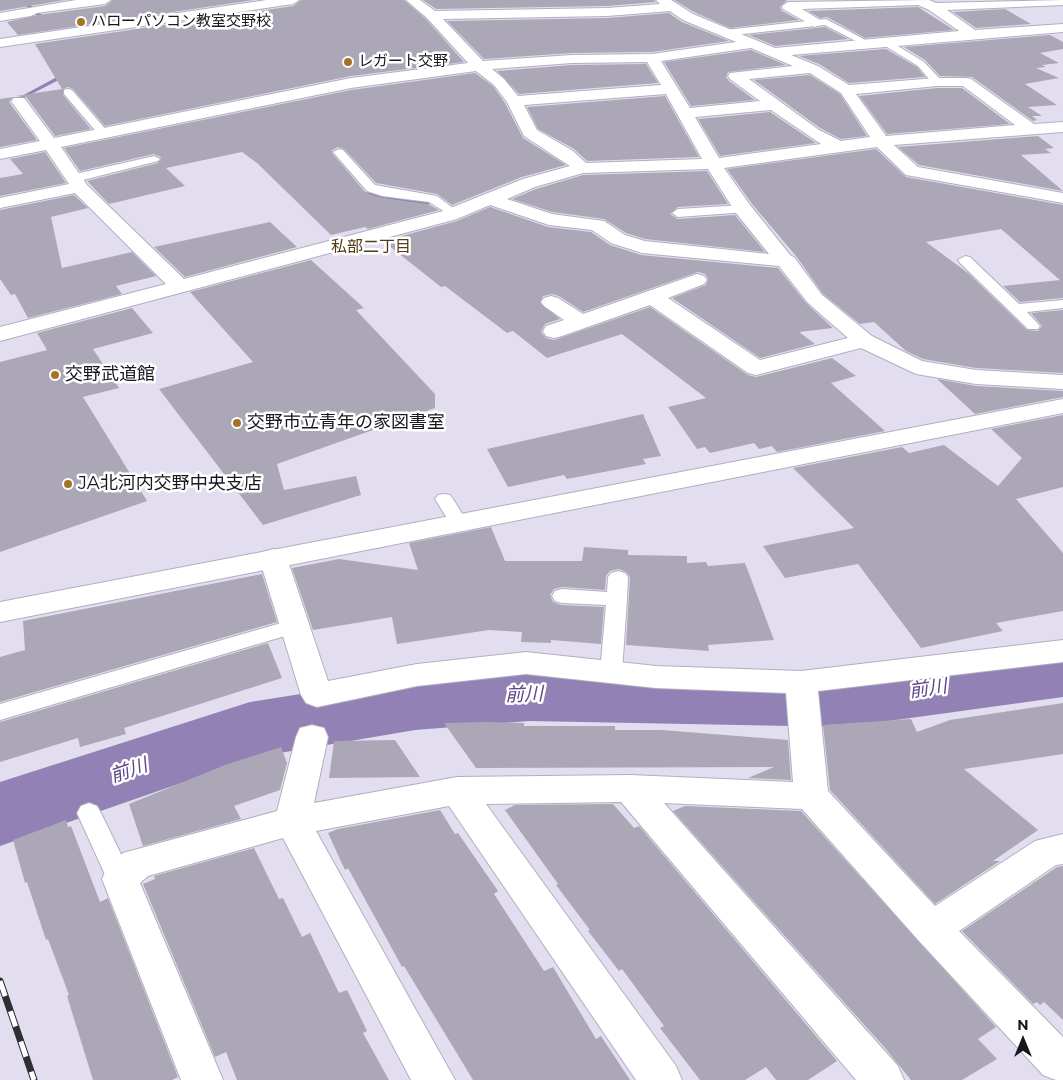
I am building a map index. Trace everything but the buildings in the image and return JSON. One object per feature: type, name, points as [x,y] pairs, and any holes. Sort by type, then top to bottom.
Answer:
[{"type":"street","points":[[0,17],[33,7],[105,0]]},
{"type":"street","points":[[0,42],[292,0]]},
{"type":"street","points":[[412,0],[432,16],[479,66],[499,82],[514,101],[530,133],[574,162],[713,164],[881,141],[1063,128]]},
{"type":"street","points":[[815,23],[788,6],[919,1],[934,7],[972,34]]},
{"type":"street","points":[[934,7],[1023,1],[1063,1]]},
{"type":"street","points":[[432,16],[606,12],[667,3],[688,17],[812,69],[846,90],[881,141],[912,170],[1063,198]]},
{"type":"street","points":[[33,7],[63,33]]},
{"type":"street","points":[[773,52],[972,34],[1063,28]]},
{"type":"street","points":[[1043,30],[1063,40]]},
{"type":"street","points":[[0,154],[351,83],[479,66],[572,59],[652,58],[750,44]]},
{"type":"street","points":[[652,58],[713,164],[743,209],[787,261],[815,299],[864,341],[916,367],[976,378],[1063,382]]},
{"type":"street","points":[[812,69],[735,76],[813,133],[839,147]]},
{"type":"street","points":[[846,90],[937,82],[966,82],[1031,129]]},
{"type":"street","points":[[514,101],[670,90]]},
{"type":"street","points":[[19,102],[77,182],[180,286]]},
{"type":"street","points":[[685,113],[773,105]]},
{"type":"street","points":[[687,146],[704,146]]},
{"type":"street","points":[[0,334],[455,214],[529,183],[596,151]]},
{"type":"street","points":[[0,203],[77,182]]},
{"type":"street","points":[[490,199],[548,220],[597,224],[618,239],[642,247],[726,257],[787,261]]},
{"type":"street","points":[[554,331],[697,280]]},
{"type":"street","points":[[652,297],[756,368],[864,341]]},
{"type":"street","points":[[551,302],[581,322]]},
{"type":"street","points":[[0,612],[1063,406]]},
{"type":"street","points":[[273,558],[317,695],[417,675],[526,663],[656,677],[801,682],[1063,651]]},
{"type":"street","points":[[801,682],[811,796],[1056,1068]]},
{"type":"street","points":[[312,737],[292,820],[434,1080]]},
{"type":"street","points":[[202,1080],[120,879],[136,864],[292,820],[457,791],[630,788],[811,796]]},
{"type":"street","points":[[630,788],[883,1080]]},
{"type":"street","points":[[457,791],[661,1080]]},
{"type":"street","points":[[932,929],[1048,851],[1063,849]]},
{"type":"lane","points":[[724,33],[826,22],[868,44]]},
{"type":"lane","points":[[885,42],[921,64],[937,82]]},
{"type":"lane","points":[[68,92],[103,133]]},
{"type":"lane","points":[[339,152],[371,188],[382,192],[433,199],[455,214]]},
{"type":"lane","points":[[77,182],[154,160]]},
{"type":"lane","points":[[678,213],[743,209]]},
{"type":"lane","points":[[965,260],[1033,326]]},
{"type":"lane","points":[[1016,309],[1063,304]]},
{"type":"lane","points":[[444,499],[459,523]]},
{"type":"lane","points":[[611,672],[618,577]]},
{"type":"lane","points":[[562,596],[616,598]]},
{"type":"lane","points":[[0,712],[295,626]]},
{"type":"lane","points":[[89,813],[120,879]]},
{"type":"waterway","points":[[22,0],[49,24]]},
{"type":"waterway","points":[[29,108],[21,98],[68,73]]},
{"type":"waterway","points":[[363,194],[427,203]]},
{"type":"waterway","name":"前川","points":[[0,814],[250,730],[415,703],[529,694],[845,700],[1063,671]]},
{"type":"railway","points":[[0,981],[34,1080]]},
{"type":"place","name":"ハローパソコン教室交野校","points":[[81,22]]},
{"type":"place","name":"レガート交野","points":[[348,62]]},
{"type":"place","name":"交野武道館","points":[[55,375]]},
{"type":"place","name":"交野市立青年の家図書室","points":[[237,423]]},
{"type":"place","name":"JA北河内交野中央支店","points":[[68,484]]},
{"type":"district","name":"私部二丁目","points":[[371,247]]}]
